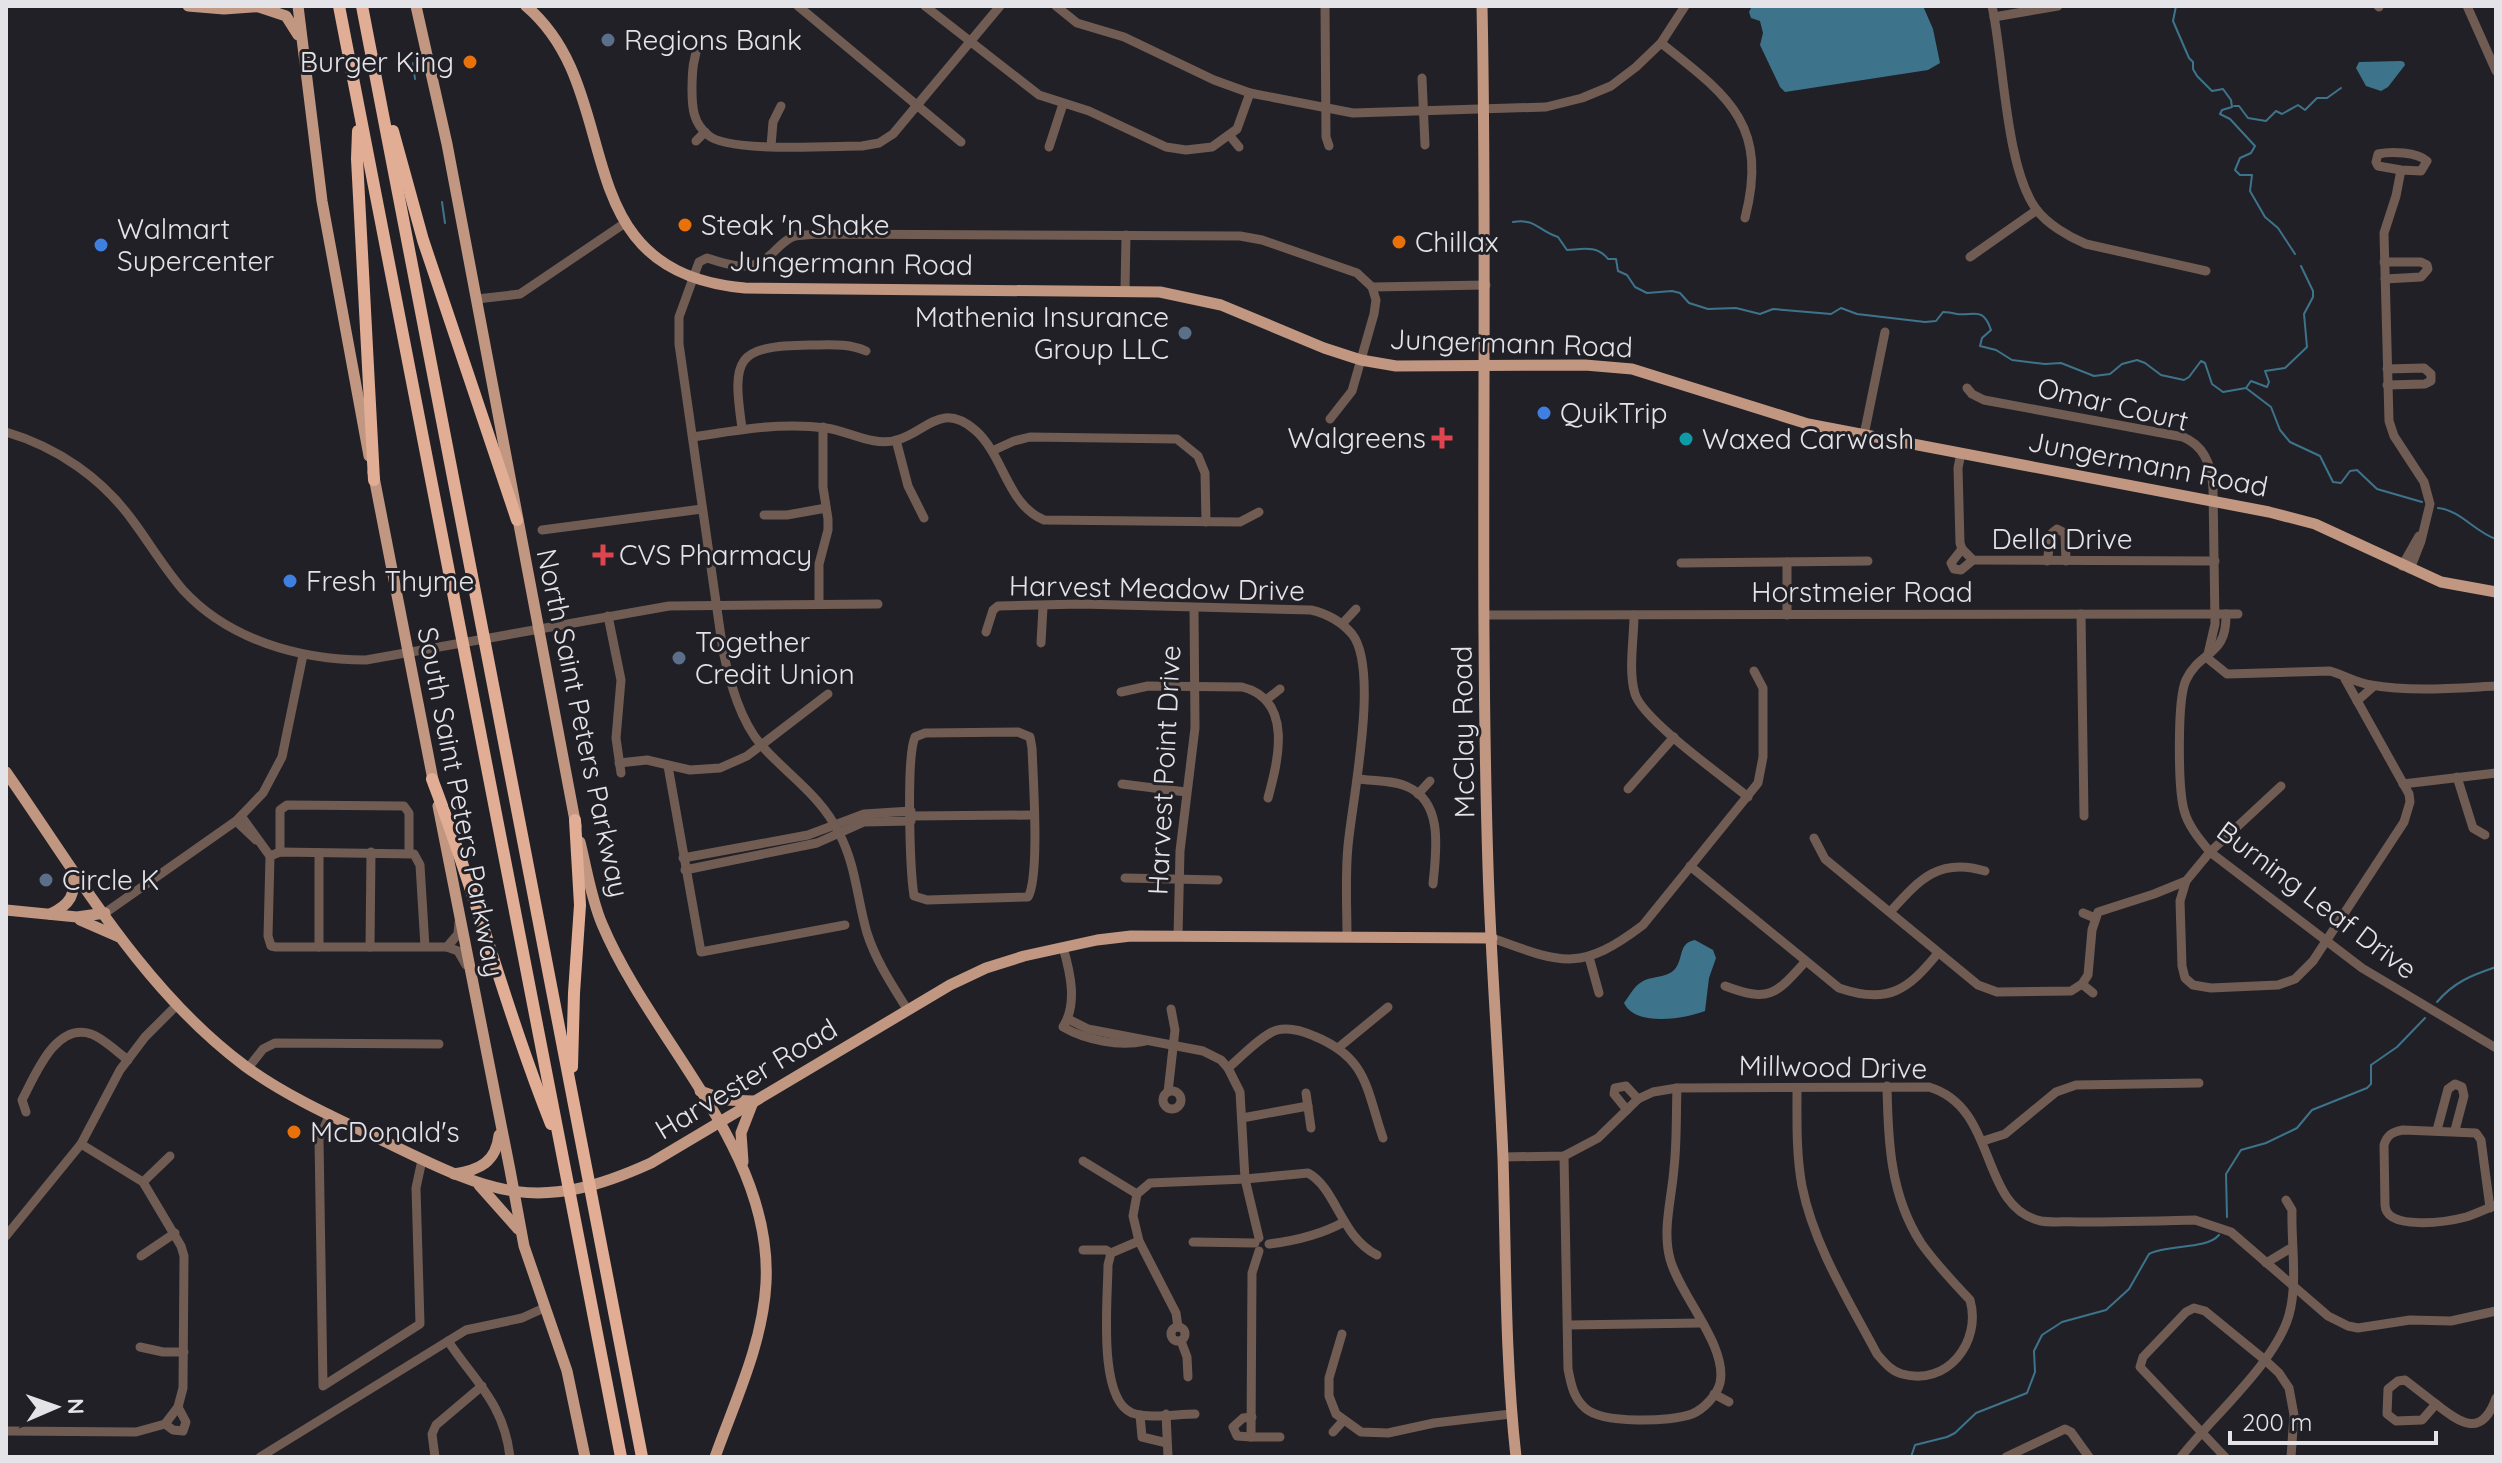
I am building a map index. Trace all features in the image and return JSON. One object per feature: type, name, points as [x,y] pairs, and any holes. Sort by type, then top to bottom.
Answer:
[{"type":"highway","points":[[339,6],[621,1457]]},
{"type":"highway","points":[[362,6],[642,1457]]},
{"type":"highway","points":[[379,94],[401,155],[423,240],[517,520]]},
{"type":"highway","points":[[359,107],[357,159],[374,480]]},
{"type":"highway","points":[[432,779],[458,846],[534,1081],[562,1151]]},
{"type":"highway","points":[[572,1094],[580,905],[575,820]]},
{"type":"main road","points":[[188,6],[263,7],[286,16],[301,41]]},
{"type":"main road","name":"South Saint Peters Parkway","points":[[298,6],[334,274],[520,1231],[567,1371],[585,1457]]},
{"type":"main road","name":"North Saint Peters Parkway","points":[[416,6],[477,299],[575,820],[602,925],[743,1167],[762,1229],[766,1267],[759,1331],[715,1457]]},
{"type":"main road","points":[[422,31],[426,6]]},
{"type":"main road","name":"Jungermann Road","points":[[526,6],[551,32],[569,63],[605,182],[625,223],[650,252],[693,278],[745,288],[1160,292],[1210,302],[1324,348],[1361,360],[1396,366],[1586,365],[1632,369],[1785,418],[2298,519],[2441,582],[2496,592]]},
{"type":"main road","name":"McClay Road","points":[[1482,6],[1488,867],[1503,1157],[1511,1414],[1516,1457]]},
{"type":"main road","name":"Harvester Road","points":[[6,772],[151,977],[198,1027],[248,1068],[287,1092],[450,1174],[479,1185],[513,1192],[553,1193],[606,1182],[651,1163],[907,1009],[986,968],[1063,947],[1131,936],[1492,938]]},
{"type":"main road","points":[[50,914],[65,907],[71,898],[74,885],[67,860]]},
{"type":"main road","points":[[6,910],[87,917],[105,913]]},
{"type":"main road","points":[[68,916],[124,939]]},
{"type":"main road","points":[[699,1090],[726,1100],[754,1101],[741,1133],[743,1167]]},
{"type":"main road","points":[[450,1174],[470,1172],[490,1160],[498,1147],[500,1123]]},
{"type":"main road","points":[[479,1185],[520,1231]]},
{"type":"street","points":[[798,6],[961,142]]},
{"type":"street","points":[[925,6],[972,40],[1026,86],[1166,147],[1203,149],[1230,136],[1237,129],[1250,93]]},
{"type":"street","points":[[700,41],[692,60],[692,105],[695,119],[709,137],[729,145],[862,146],[879,143],[893,134],[1000,6]]},
{"type":"street","points":[[1056,6],[1077,23],[1124,37],[1214,80],[1250,93],[1353,113],[1546,107],[1582,98],[1615,82],[1661,43],[1685,6]]},
{"type":"street","points":[[1325,6],[1326,137],[1329,146]]},
{"type":"street","points":[[2058,6],[1993,11],[2021,180],[2037,210],[2072,238],[2086,244],[2206,271]]},
{"type":"street","points":[[2467,6],[2492,50],[2496,71]]},
{"type":"street","points":[[1661,43],[1712,84],[1740,117],[1750,151],[1751,195],[1745,218]]},
{"type":"street","points":[[1422,78],[1425,145]]},
{"type":"street","points":[[1049,147],[1063,104]]},
{"type":"street","points":[[771,146],[773,122],[781,106]]},
{"type":"street","points":[[696,141],[705,132]]},
{"type":"street","points":[[1230,136],[1239,147]]},
{"type":"street","points":[[2378,154],[2420,156],[2427,161],[2421,171],[2401,170],[2378,166],[2378,154]]},
{"type":"street","points":[[2401,170],[2384,233],[2387,385],[2391,429],[2427,489],[2430,510],[2406,567]]},
{"type":"street","points":[[1970,257],[2037,210]]},
{"type":"street","points":[[477,299],[520,294],[625,223]]},
{"type":"street","points":[[907,1009],[872,946],[857,881],[837,829],[808,789],[760,744],[744,717],[729,681],[679,344],[679,317],[699,262],[707,258],[730,266],[752,266],[794,236],[815,234],[1251,237],[1357,273],[1372,287],[1375,307],[1352,391],[1330,419]]},
{"type":"street","points":[[1125,290],[1126,235]]},
{"type":"street","points":[[2384,262],[2421,262],[2428,269],[2421,277],[2385,279]]},
{"type":"street","points":[[1372,287],[1486,285]]},
{"type":"street","points":[[1864,435],[1885,332]]},
{"type":"street","points":[[742,428],[736,384],[739,371],[753,352],[773,346],[850,345],[866,351]]},
{"type":"street","points":[[2387,369],[2424,368],[2431,374],[2431,381],[2425,384],[2387,385]]},
{"type":"street","name":"Omar Court","points":[[1967,388],[1984,400],[2187,439],[2200,449],[2209,463],[2213,500]]},
{"type":"street","points":[[693,437],[742,428],[823,427],[857,438],[896,440],[933,420],[953,419],[974,429],[992,451],[1017,497],[1029,512],[1044,520],[1240,522],[1259,512]]},
{"type":"street","points":[[819,604],[819,564],[828,530],[823,487],[823,427]]},
{"type":"street","points":[[6,432],[46,447],[95,479],[135,522],[166,570],[186,593],[211,614],[250,636],[303,655],[366,660],[669,606],[878,604]]},
{"type":"street","points":[[992,451],[1030,437],[1177,439],[1198,456],[1202,465],[1207,485],[1206,522]]},
{"type":"street","points":[[896,440],[908,486],[924,518]]},
{"type":"street","name":"Della Drive","points":[[1961,453],[1959,534],[1962,549],[1973,560],[2215,561]]},
{"type":"street","name":"Burning Leaf Drive","points":[[2213,500],[2221,614],[2207,655],[2186,679],[2181,696],[2181,784],[2184,811],[2196,835],[2210,852],[2326,941],[2408,997],[2496,1048]]},
{"type":"street","points":[[764,515],[787,515],[826,508]]},
{"type":"street","points":[[542,530],[702,509]]},
{"type":"street","points":[[2047,561],[2051,535],[2057,529],[2065,533],[2066,561]]},
{"type":"street","points":[[1962,549],[1951,563],[1954,569],[1961,570],[1973,560]]},
{"type":"street","points":[[1681,563],[1868,561]]},
{"type":"street","points":[[1787,562],[1787,615]]},
{"type":"street","name":"Harvest Meadow Drive","points":[[986,632],[993,610],[998,606],[1081,604],[1311,610],[1329,614],[1342,624],[1354,636],[1361,656],[1363,741],[1347,847],[1347,937]]},
{"type":"street","points":[[1041,643],[1043,607]]},
{"type":"street","name":"Harvest Point Drive","points":[[1178,936],[1177,881],[1195,728],[1194,608]]},
{"type":"street","name":"Harvest Meadow Drive","points":[[1342,624],[1356,609]]},
{"type":"street","points":[[2081,614],[2084,816]]},
{"type":"street","name":"Horstmeier Road","points":[[1486,615],[2238,614]]},
{"type":"street","points":[[1634,615],[1634,691],[1637,702],[1674,737],[1748,797]]},
{"type":"street","points":[[608,616],[621,680],[616,738],[620,768],[647,760],[690,770],[720,768],[747,756],[828,694]]},
{"type":"street","points":[[105,913],[239,818],[263,793],[282,757],[303,655]]},
{"type":"street","points":[[2207,655],[2227,674],[2330,671],[2345,679],[2374,686],[2496,686]]},
{"type":"street","points":[[1492,938],[1541,956],[1557,959],[1589,957],[1622,941],[1643,925],[1758,783],[1763,757],[1763,688],[1754,671]]},
{"type":"street","points":[[2281,786],[2210,852],[2186,881],[2181,899],[2182,966],[2185,978],[2193,985],[2211,988],[2278,985],[2295,979],[2313,961],[2404,822],[2410,802],[2403,784],[2345,679]]},
{"type":"street","points":[[1121,692],[1138,686],[1251,689],[1266,700],[1279,722],[1268,798]]},
{"type":"street","points":[[2357,701],[2374,686]]},
{"type":"street","points":[[1266,700],[1280,689]]},
{"type":"street","points":[[925,733],[1025,733],[1031,742],[1033,815],[1033,889],[1028,897],[927,900],[914,896],[911,816],[911,753],[915,737],[925,733]]},
{"type":"street","points":[[1628,789],[1674,737]]},
{"type":"street","points":[[668,766],[701,952],[845,925]]},
{"type":"street","points":[[2403,784],[2496,773]]},
{"type":"street","points":[[2457,777],[2473,828],[2485,835]]},
{"type":"street","points":[[1358,779],[1402,785],[1418,794],[1430,807],[1435,831],[1433,884]]},
{"type":"street","points":[[1418,794],[1430,781]]},
{"type":"street","points":[[1122,784],[1186,792]]},
{"type":"street","points":[[409,852],[409,813],[404,806],[287,805],[280,810],[269,942],[276,947],[447,947],[458,951],[470,971]]},
{"type":"street","points":[[685,870],[817,843],[837,829],[876,812],[911,816],[1033,815]]},
{"type":"street","points":[[239,818],[257,841],[275,854],[409,852],[418,858],[425,947]]},
{"type":"street","points":[[683,858],[837,829]]},
{"type":"street","points":[[1814,838],[1825,859],[1978,985],[1997,992],[2071,991],[2082,984],[2089,966],[2098,912],[2186,881]]},
{"type":"street","points":[[370,947],[371,852]]},
{"type":"street","points":[[319,853],[319,947]]},
{"type":"street","points":[[1690,866],[1805,962],[1839,988],[1858,995],[1905,988],[1938,953]]},
{"type":"street","points":[[1891,911],[1921,879],[1936,870],[1973,867],[1985,871]]},
{"type":"street","points":[[1125,878],[1218,880]]},
{"type":"street","points":[[2166,890],[2181,899]]},
{"type":"street","points":[[2083,913],[2095,918]]},
{"type":"street","points":[[447,947],[458,934],[459,917]]},
{"type":"street","points":[[1063,947],[1072,993],[1066,1023],[1211,1054],[1228,1068],[1240,1092],[1245,1179],[1258,1244],[1252,1273],[1251,1437]]},
{"type":"street","points":[[1589,957],[1599,993]]},
{"type":"street","points":[[1725,986],[1744,993],[1769,994],[1779,990],[1805,962]]},
{"type":"street","points":[[2082,984],[2093,993]]},
{"type":"street","points":[[6,1236],[81,1144],[120,1070],[145,1037],[177,1005]]},
{"type":"street","points":[[1338,1048],[1388,1007]]},
{"type":"street","points":[[1168,1092],[1175,1030],[1171,1009]]},
{"type":"street","points":[[1228,1068],[1278,1030],[1307,1033],[1338,1048],[1362,1074],[1383,1138]]},
{"type":"street","points":[[26,1112],[22,1100],[53,1047],[64,1037],[76,1033],[91,1034],[128,1060]]},
{"type":"street","points":[[248,1068],[263,1049],[275,1043],[439,1044]]},
{"type":"street","points":[[1983,1141],[2005,1134],[2056,1092],[2076,1085],[2199,1083]]},
{"type":"street","points":[[2437,1130],[2448,1089],[2455,1084],[2462,1087],[2464,1096],[2455,1130]]},
{"type":"street","name":"Millwood Drive","points":[[1627,1110],[1614,1094],[1615,1088],[1626,1086],[1638,1099]]},
{"type":"street","points":[[1797,1088],[1797,1144],[1802,1186],[1825,1254],[1877,1354],[1888,1366],[1902,1374],[1925,1374],[1940,1369],[1964,1352],[1972,1335],[1973,1311],[1970,1300],[1921,1242],[1899,1196],[1892,1167],[1887,1086]]},
{"type":"street","name":"Millwood Drive","points":[[1503,1157],[1564,1156],[1598,1138],[1638,1099],[1653,1092],[1677,1088],[1929,1087],[1944,1091],[1963,1109],[1983,1141],[2006,1199],[2024,1214],[2042,1221],[2195,1220],[2231,1232],[2328,1316],[2348,1326],[2358,1328],[2410,1320],[2451,1321],[2496,1311]]},
{"type":"street","points":[[1564,1156],[1568,1369],[1573,1392],[1586,1409],[1602,1417],[1663,1418],[1689,1415],[1700,1410],[1714,1394],[1720,1379],[1719,1362],[1681,1288],[1670,1258],[1667,1233],[1675,1166],[1677,1088]]},
{"type":"street","points":[[1306,1093],[1311,1128]]},
{"type":"street","points":[[1242,1118],[1308,1106]]},
{"type":"street","points":[[330,1114],[319,1139],[323,1386],[420,1324],[416,1188],[422,1160]]},
{"type":"street","points":[[2455,1130],[2476,1133],[2481,1140],[2493,1206],[2447,1221],[2400,1222],[2390,1218],[2385,1211],[2386,1138],[2398,1131],[2455,1130]]},
{"type":"street","points":[[6,1431],[136,1432],[165,1424],[178,1407],[183,1388],[184,1256],[175,1233],[143,1182],[81,1144]]},
{"type":"street","points":[[143,1182],[170,1156]]},
{"type":"street","points":[[1083,1161],[1137,1194]]},
{"type":"street","points":[[1188,1377],[1187,1357],[1181,1341],[1185,1333],[1178,1327],[1176,1313],[1139,1241],[1133,1216],[1137,1194],[1150,1183],[1308,1173],[1319,1183],[1357,1243],[1377,1255]]},
{"type":"street","points":[[2181,1457],[2279,1341],[2293,1287],[2292,1210],[2286,1200]]},
{"type":"street","points":[[1193,1242],[1258,1244],[1266,1251],[1269,1244],[1302,1238],[1344,1222]]},
{"type":"street","points":[[141,1256],[175,1233]]},
{"type":"street","points":[[1111,1253],[1139,1241]]},
{"type":"street","points":[[2266,1263],[2291,1248]]},
{"type":"street","points":[[1083,1250],[1106,1250],[1111,1253]]},
{"type":"street","points":[[1111,1253],[1108,1265],[1107,1357],[1119,1403],[1128,1411],[1140,1415],[1195,1414]]},
{"type":"street","points":[[260,1457],[466,1330],[522,1318],[544,1308]]},
{"type":"street","points":[[2225,1457],[2140,1367],[2143,1357],[2186,1312],[2200,1308],[2265,1360],[2289,1388],[2294,1415],[2291,1457]]},
{"type":"street","points":[[1568,1325],[1701,1323]]},
{"type":"street","points":[[1342,1334],[1329,1378],[1329,1396],[1336,1414],[1361,1432],[1388,1433],[1434,1423],[1511,1414]]},
{"type":"street","points":[[448,1341],[498,1412],[510,1457]]},
{"type":"street","points":[[140,1347],[184,1352]]},
{"type":"street","points":[[2436,1404],[2422,1420],[2396,1421],[2387,1414],[2388,1389],[2405,1380],[2436,1404],[2455,1419],[2474,1424],[2482,1422],[2490,1414],[2496,1398]]},
{"type":"street","points":[[435,1457],[432,1434],[436,1425],[482,1386]]},
{"type":"street","points":[[1714,1394],[1729,1402]]},
{"type":"street","points":[[165,1424],[173,1430],[183,1431],[186,1422],[178,1407]]},
{"type":"street","points":[[1166,1414],[1168,1457]]},
{"type":"street","points":[[1140,1415],[1142,1437],[1167,1443]]},
{"type":"street","points":[[1252,1417],[1243,1418],[1233,1427],[1237,1436],[1280,1437]]},
{"type":"street","points":[[1333,1432],[1343,1421]]},
{"type":"street","points":[[2006,1457],[2065,1429],[2071,1432],[2089,1457]]},
{"type":"water","points":[[1752,6],[1923,6],[1933,29],[1940,63],[1928,70],[1785,92],[1760,45],[1763,33],[1760,21],[1751,18],[1749,12]]},
{"type":"water","points":[[2401,61],[2405,65],[2388,87],[2381,91],[2366,86],[2356,68],[2359,62]]},
{"type":"water","points":[[1695,940],[1713,950],[1716,958],[1709,978],[1705,1011],[1661,1019],[1638,1016],[1630,1011],[1624,1003],[1636,987],[1675,969],[1686,944]]},
{"type":"waterway","points":[[2176,6],[2173,21],[2193,62],[2193,69],[2212,91],[2223,89],[2232,107],[2222,110],[2220,114],[2230,119],[2255,146],[2251,153],[2240,158],[2235,170],[2240,175],[2252,175],[2250,191],[2265,217],[2278,228],[2295,254]]},
{"type":"waterway","points":[[413,63],[415,79]]},
{"type":"waterway","points":[[2234,106],[2239,106],[2248,118],[2266,121],[2276,111],[2282,114],[2298,105],[2305,110],[2317,98],[2327,98],[2341,88]]},
{"type":"waterway","points":[[442,202],[445,223]]},
{"type":"waterway","points":[[1513,222],[1537,226],[1558,237],[1567,250],[1594,250],[1608,259],[1616,259],[1618,271],[1627,275],[1635,287],[1647,293],[1680,293],[1689,303],[1708,309],[1736,308],[1760,314],[1773,309],[1831,314],[1841,308],[1857,314],[1925,322],[1936,321],[1943,312],[1977,314],[1985,318],[1991,330],[1982,338],[1980,346],[1996,350],[2012,360],[2061,363],[2094,376],[2110,374],[2122,364],[2137,360],[2161,375],[2184,380],[2201,361],[2205,363],[2212,384],[2223,392],[2246,388]]},
{"type":"waterway","points":[[2301,266],[2313,291],[2304,314],[2307,347],[2285,368],[2265,371],[2269,382],[2267,387],[2251,381],[2246,388],[2271,407],[2280,430],[2290,442],[2320,456],[2333,482],[2341,483],[2350,471],[2357,470],[2377,489],[2422,502]]},
{"type":"waterway","points":[[2438,508],[2453,513],[2496,539]]},
{"type":"waterway","points":[[2437,1002],[2464,980],[2496,967]]},
{"type":"waterway","points":[[2227,1217],[2226,1174],[2241,1150],[2291,1131],[2312,1110],[2367,1088],[2371,1084],[2371,1065],[2397,1047],[2425,1018]]},
{"type":"waterway","points":[[1911,1457],[1915,1445],[1947,1437],[1976,1413],[2027,1393],[2035,1372],[2034,1351],[2042,1335],[2062,1322],[2106,1310],[2129,1289],[2149,1254],[2205,1243],[2219,1235]]},
{"type":"place","name":"Regions Bank","points":[[608,40]]},
{"type":"place","name":"Burger King","points":[[470,62]]},
{"type":"place","name":"Steak 'n Shake","points":[[685,225]]},
{"type":"place","name":"Chillax","points":[[1399,242]]},
{"type":"place","name":"Walmart Supercenter","points":[[101,245]]},
{"type":"place","name":"Mathenia Insurance Group LLC","points":[[1185,333]]},
{"type":"place","name":"QuikTrip","points":[[1544,413]]},
{"type":"place","name":"Walgreens","points":[[1442,438]]},
{"type":"place","name":"Waxed Carwash","points":[[1686,439]]},
{"type":"place","name":"CVS Pharmacy","points":[[603,555]]},
{"type":"place","name":"Fresh Thyme","points":[[290,581]]},
{"type":"place","name":"Together Credit Union","points":[[679,658]]},
{"type":"place","name":"Circle K","points":[[46,880]]},
{"type":"place","name":"McDonald's","points":[[294,1132]]}]
